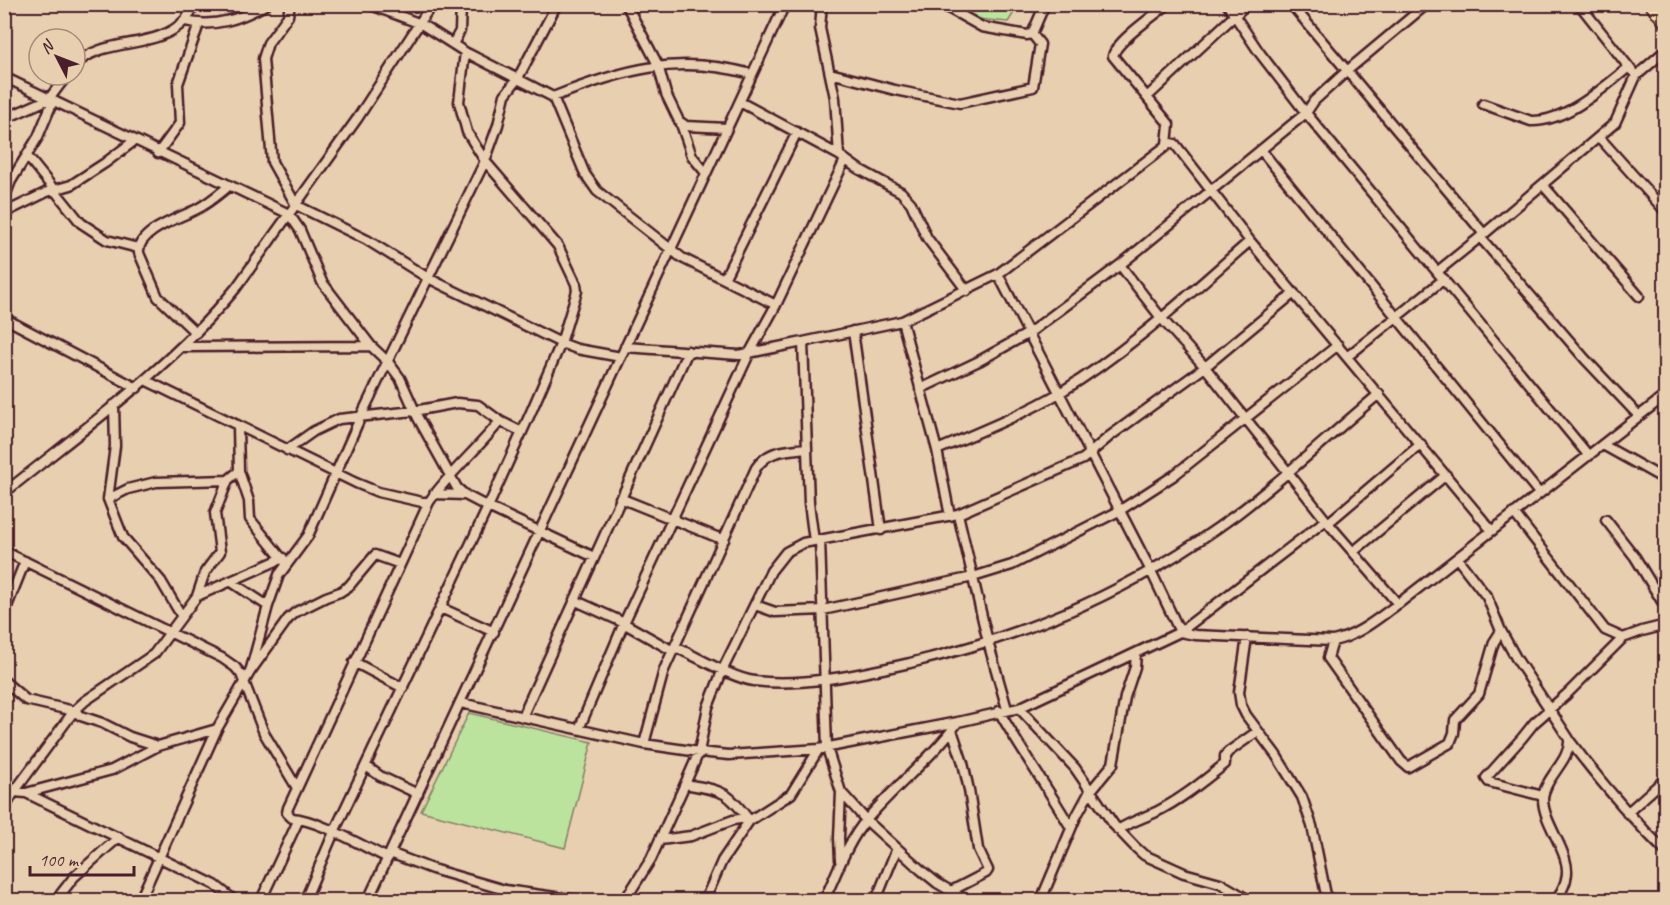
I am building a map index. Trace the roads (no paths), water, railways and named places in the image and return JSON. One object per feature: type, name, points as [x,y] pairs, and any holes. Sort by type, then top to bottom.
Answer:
[{"type":"highway","points":[[1651,4],[1665,22]]},
{"type":"street","points":[[87,56],[91,53],[158,37],[185,21],[195,4]]},
{"type":"street","points":[[185,21],[199,24],[228,22],[267,4]]},
{"type":"street","points":[[290,4],[288,16],[268,43],[263,59],[272,162],[296,205],[367,240],[428,278],[561,343],[578,349],[621,357]]},
{"type":"street","points":[[368,4],[421,24],[465,52],[553,97],[588,180],[597,191],[670,250],[692,264],[776,305]]},
{"type":"street","points":[[4,493],[145,381],[196,333],[236,288],[421,24],[432,4]]},
{"type":"street","points":[[453,45],[460,31],[461,4]]},
{"type":"street","points":[[297,788],[264,733],[248,676],[268,606],[284,561],[308,536],[361,416],[485,161],[498,125],[505,95],[518,78],[557,4]]},
{"type":"street","points":[[626,4],[658,65],[669,101],[681,124],[692,156],[706,172]]},
{"type":"street","points":[[368,900],[462,703],[785,4]]},
{"type":"street","points":[[579,729],[624,623],[674,520],[749,354],[776,305],[842,157],[835,98],[820,28],[822,4]]},
{"type":"street","points":[[941,4],[982,27],[1032,34]]},
{"type":"street","points":[[1032,34],[1045,4]]},
{"type":"street","points":[[1167,144],[1169,124],[1115,60],[1114,53],[1122,42],[1168,4]]},
{"type":"street","points":[[1227,4],[1258,52],[1306,113],[1590,456]]},
{"type":"street","points":[[1147,97],[1247,4]]},
{"type":"street","points":[[1291,4],[1348,70],[1585,359],[1639,416]]},
{"type":"street","points":[[920,389],[979,361],[1029,333],[1120,265],[1306,113],[1314,101],[1348,70],[1427,4]]},
{"type":"street","points":[[1579,4],[1636,76]]},
{"type":"street","points":[[158,153],[180,123],[178,84],[199,24]]},
{"type":"street","points":[[830,73],[895,90],[960,103],[967,102],[1033,87],[1040,44],[1032,34]]},
{"type":"street","points":[[1348,356],[1395,318],[1482,236],[1615,123],[1636,76],[1665,50]]},
{"type":"street","points":[[305,900],[334,832],[522,432],[561,343],[575,298],[576,284],[558,246],[485,161],[467,132],[459,102],[465,52]]},
{"type":"street","points":[[553,97],[574,88],[658,65],[706,65],[752,74]]},
{"type":"street","points":[[1483,104],[1539,122],[1590,99],[1629,67]]},
{"type":"street","points":[[4,77],[289,214],[300,230],[322,282],[370,346],[388,362],[403,383],[414,411],[457,488],[488,507],[594,557]]},
{"type":"street","points":[[4,199],[11,181],[38,136],[51,100],[59,87]]},
{"type":"street","points":[[4,119],[51,100]]},
{"type":"street","points":[[740,102],[842,157],[904,195],[911,203],[927,238],[967,291]]},
{"type":"street","points":[[681,124],[728,128]]},
{"type":"street","points":[[724,279],[797,132]]},
{"type":"street","points":[[1599,137],[1665,212]]},
{"type":"street","points":[[4,213],[83,178],[134,141]]},
{"type":"street","points":[[625,348],[727,355],[749,354],[902,321],[998,274],[1167,144],[1175,144],[1250,241],[1492,531]]},
{"type":"street","points":[[1261,150],[1539,493]]},
{"type":"street","points":[[27,156],[77,219],[113,243],[138,248]]},
{"type":"street","points":[[1543,185],[1639,296]]},
{"type":"street","points":[[196,333],[158,297],[138,248],[160,226],[197,209],[229,186]]},
{"type":"street","points":[[937,450],[999,424],[1059,393],[1122,350],[1162,319],[1250,241]]},
{"type":"street","points":[[1120,265],[1162,319],[1205,367],[1327,522],[1398,604]]},
{"type":"street","points":[[998,274],[1180,632],[1185,634],[1333,641],[1352,635],[1398,604],[1639,416],[1664,400]]},
{"type":"street","points":[[625,900],[644,872],[660,840],[699,752],[708,707],[723,669],[778,560],[795,547],[817,540],[954,515],[1034,482],[1091,454],[1110,436],[1205,367],[1294,293]]},
{"type":"street","points":[[4,318],[137,388]]},
{"type":"street","points":[[902,321],[973,577],[1003,710],[1014,739],[1056,801],[1071,828]]},
{"type":"street","points":[[853,331],[881,530]]},
{"type":"street","points":[[802,342],[809,503],[817,540],[823,610],[825,680],[823,748],[841,792],[866,820],[928,877],[966,900]]},
{"type":"street","points":[[755,605],[775,612],[823,610],[973,577],[1012,565],[1119,511],[1173,476],[1338,345]]},
{"type":"street","points":[[183,346],[370,346]]},
{"type":"street","points":[[522,717],[688,351]]},
{"type":"street","points":[[145,381],[335,474],[378,492],[418,502],[431,498],[465,495]]},
{"type":"street","points":[[574,600],[674,649],[754,681],[825,680],[880,670],[988,642],[1034,627],[1120,589],[1211,533],[1239,512],[1379,394]]},
{"type":"street","points":[[287,450],[339,418],[414,411],[443,404],[467,402],[478,405],[500,421],[522,432]]},
{"type":"street","points":[[114,405],[115,446],[108,499],[123,537],[161,581],[181,615]]},
{"type":"street","points":[[500,421],[431,498],[354,662],[287,813],[292,818],[432,869],[505,890],[577,900]]},
{"type":"street","points":[[238,426],[239,471],[248,495],[250,519],[284,561]]},
{"type":"street","points":[[462,703],[644,744],[729,754],[823,748],[1019,708],[1180,632],[1327,522],[1421,444]]},
{"type":"street","points":[[1604,445],[1665,480]]},
{"type":"street","points":[[644,744],[660,680],[756,468],[763,457],[773,453],[806,448]]},
{"type":"street","points":[[4,809],[74,711],[154,654],[197,596],[205,572],[220,552],[214,516],[228,480],[239,471]]},
{"type":"street","points":[[1353,552],[1446,475]]},
{"type":"street","points":[[108,499],[128,489],[156,482],[228,480]]},
{"type":"street","points":[[620,498],[724,540]]},
{"type":"street","points":[[1514,513],[1605,630],[1623,638]]},
{"type":"street","points":[[1606,520],[1635,557],[1665,608]]},
{"type":"street","points":[[4,552],[228,662],[248,676]]},
{"type":"street","points":[[140,900],[217,729],[248,676],[288,619],[296,612],[349,586],[375,555],[400,564]]},
{"type":"street","points":[[1457,558],[1486,597],[1501,631],[1569,739],[1597,778],[1665,852]]},
{"type":"street","points":[[4,614],[25,561]]},
{"type":"street","points":[[197,596],[284,561]]},
{"type":"street","points":[[230,581],[268,606]]},
{"type":"street","points":[[441,608],[494,632]]},
{"type":"street","points":[[1543,796],[1489,782],[1486,778],[1534,723],[1623,638],[1665,624]]},
{"type":"street","points":[[1333,641],[1328,658],[1401,761],[1408,767],[1450,743],[1455,720],[1479,694],[1494,642],[1501,631]]},
{"type":"street","points":[[1247,637],[1239,692],[1241,705],[1302,797],[1312,826],[1327,900]]},
{"type":"street","points":[[1041,900],[1071,828],[1092,791],[1114,761],[1125,697],[1135,667],[1136,653]]},
{"type":"street","points":[[354,662],[403,688]]},
{"type":"street","points":[[4,681],[26,700],[74,711],[130,737],[158,746]]},
{"type":"street","points":[[1019,708],[1075,768],[1118,830],[1144,855],[1184,873],[1220,883],[1249,900]]},
{"type":"street","points":[[828,898],[841,862],[866,820],[958,722]]},
{"type":"street","points":[[4,787],[14,792],[26,793],[112,770],[158,746],[217,729]]},
{"type":"street","points":[[951,891],[988,870],[976,844],[969,790],[952,730]]},
{"type":"street","points":[[1118,830],[1156,812],[1188,793],[1225,764],[1225,756],[1228,752],[1258,731]]},
{"type":"street","points":[[1557,900],[1567,878],[1567,872],[1560,846],[1547,817],[1543,796],[1568,750],[1569,739]]},
{"type":"street","points":[[660,840],[691,837],[733,820],[748,819],[791,794],[823,748]]},
{"type":"street","points":[[366,766],[380,776],[418,794]]},
{"type":"street","points":[[1627,813],[1665,778]]},
{"type":"street","points":[[685,784],[719,790],[728,795],[748,819]]},
{"type":"street","points":[[841,792],[839,838],[841,862]]},
{"type":"street","points":[[26,793],[159,856],[215,885],[234,900]]},
{"type":"street","points":[[261,900],[299,819]]},
{"type":"street","points":[[706,899],[722,861],[748,819]]},
{"type":"street","points":[[56,900],[74,877],[119,837]]},
{"type":"street","points":[[876,900],[897,848]]}]
